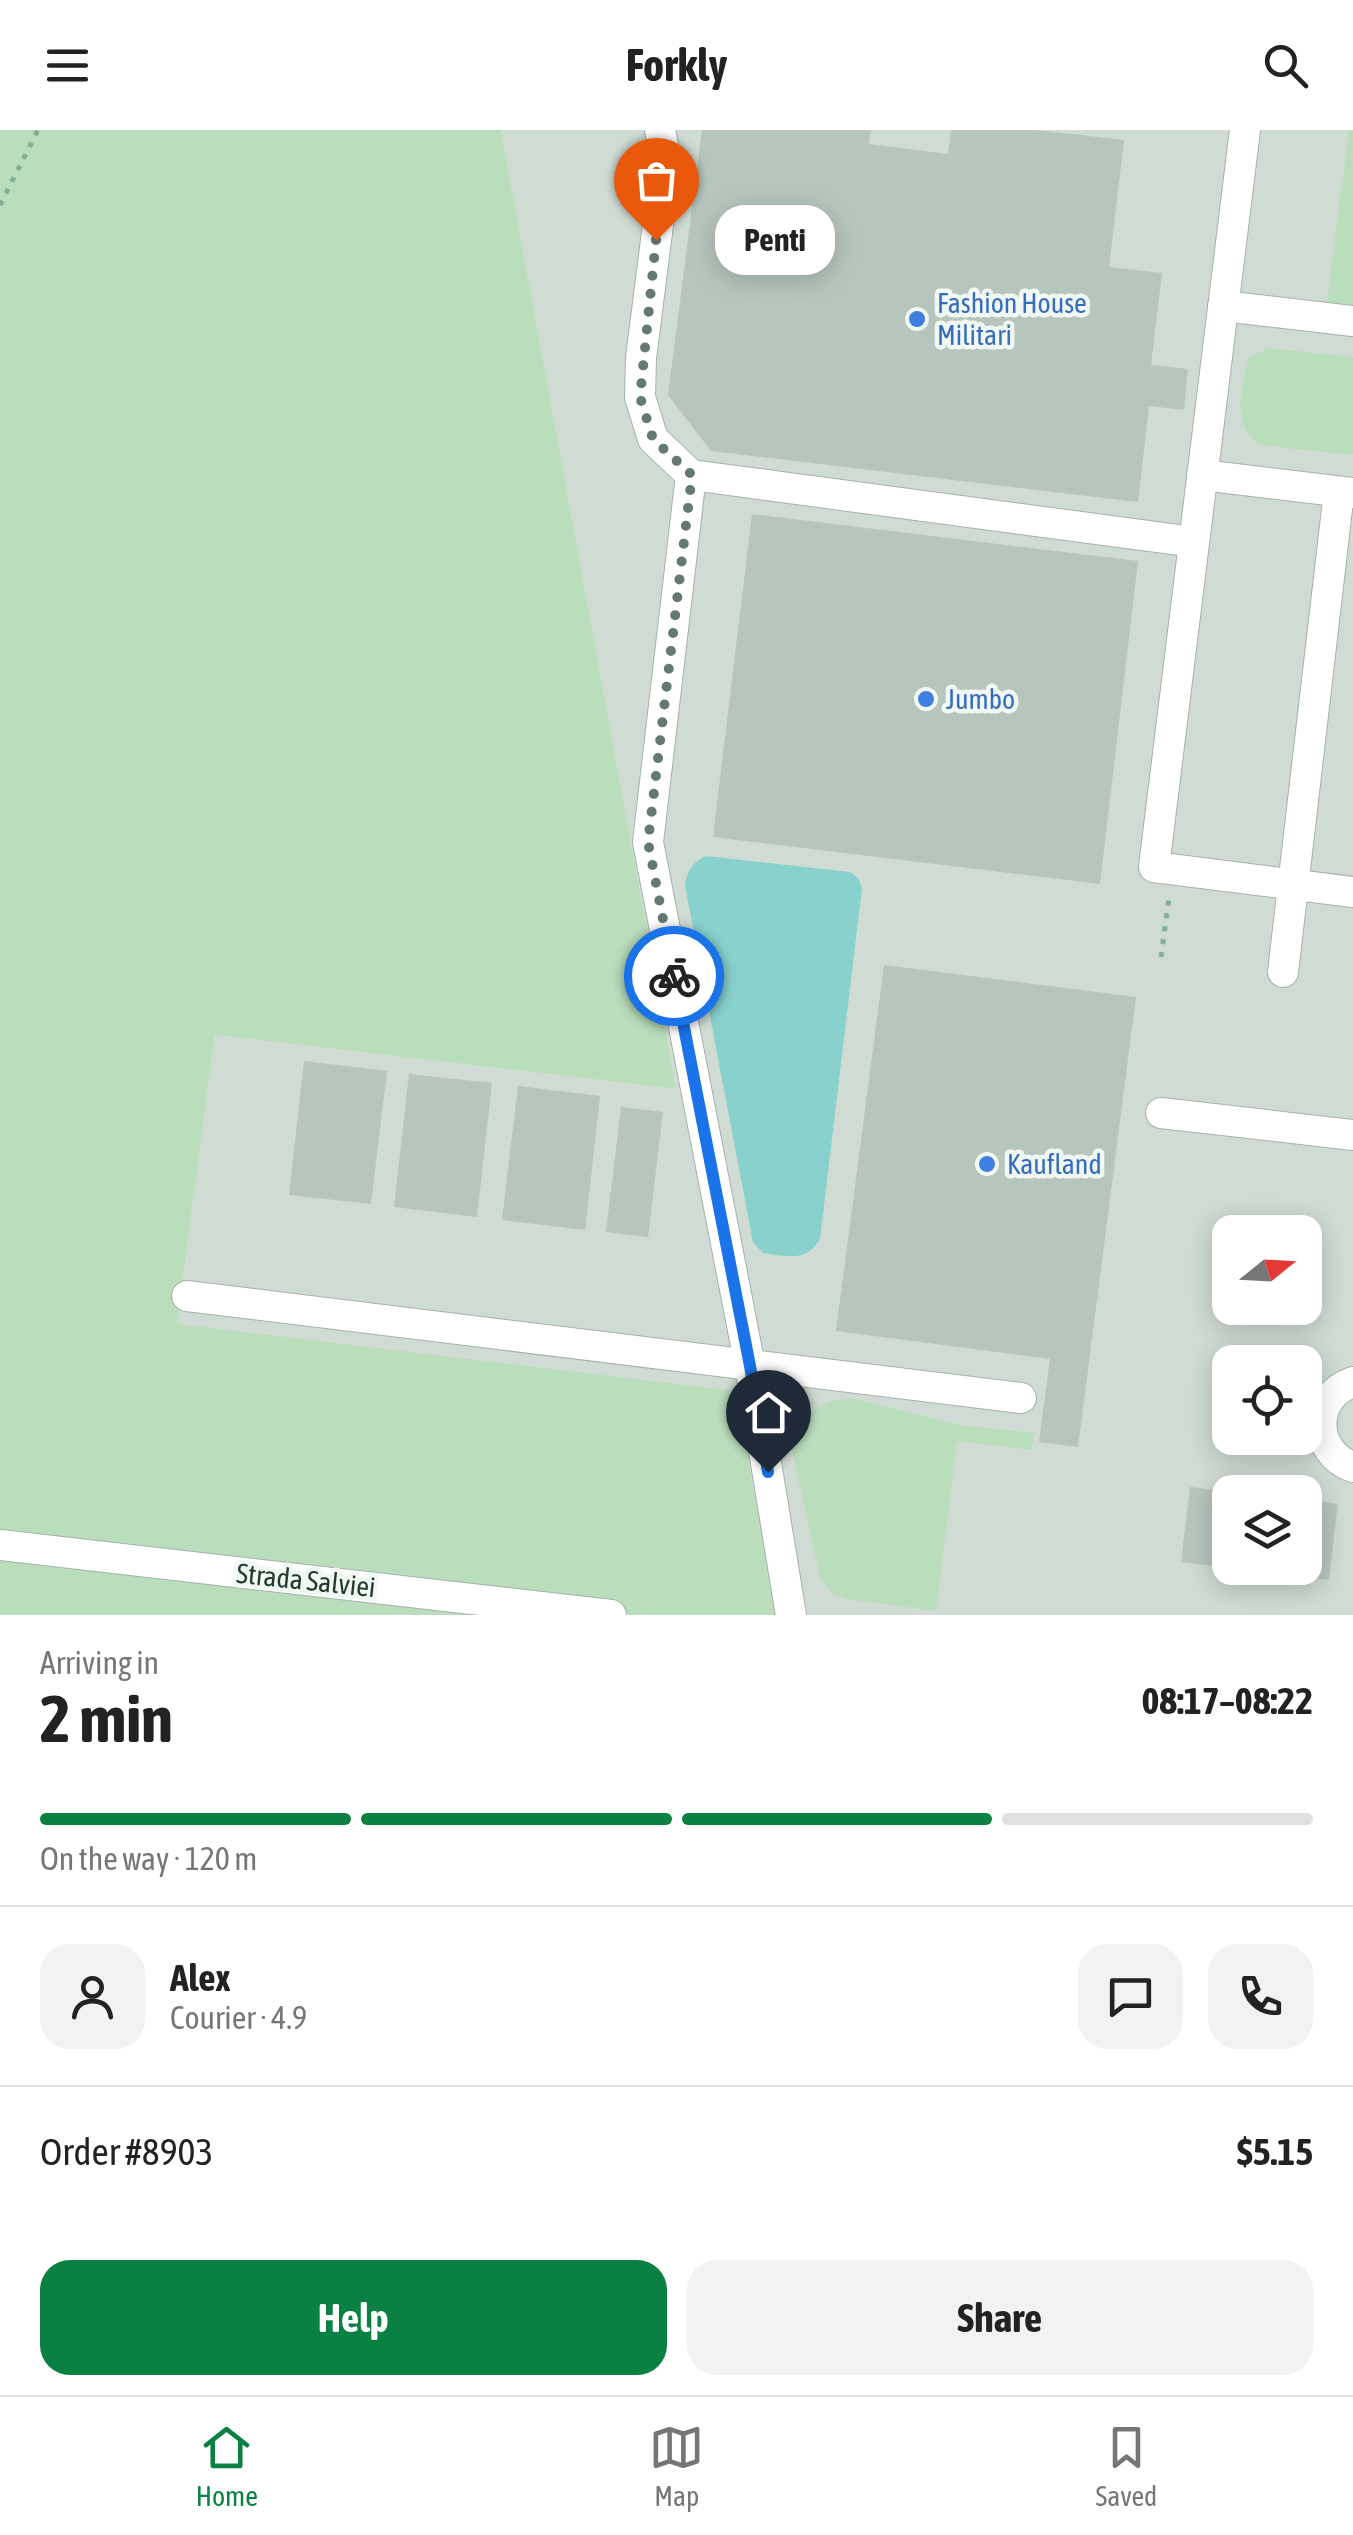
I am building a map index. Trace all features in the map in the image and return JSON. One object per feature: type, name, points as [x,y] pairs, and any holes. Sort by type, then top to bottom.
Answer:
[{"type":"street","points":[[660,130],[666,162],[640,397],[653,439],[692,475],[1194,542]]},
{"type":"street","points":[[1245,130],[1154,867],[1353,892]]},
{"type":"street","points":[[1223,306],[1353,321]]},
{"type":"street","points":[[692,475],[648,842],[750,1366],[790,1615]]},
{"type":"street","points":[[1202,475],[1346,492],[1283,972]]},
{"type":"street","points":[[1161,1113],[1353,1135]]},
{"type":"street","points":[[187,1296],[1021,1398]]},
{"type":"street","points":[[1353,1382],[1330,1397],[1320,1422],[1327,1448],[1334,1457],[1353,1467]]},
{"type":"street","name":"Strada Salviei","points":[[0,1546],[612,1615]]},
{"type":"path","points":[[0,204],[38,130]]},
{"type":"path","points":[[1160,957],[1169,896]]},
{"type":"shaded area","points":[[501,130],[1353,130],[1353,1615],[777,1615],[177,1324],[215,1035],[676,1089]]},
{"type":"green space","points":[[0,130],[501,130],[676,1089],[215,1035],[177,1324],[735,1391],[777,1615],[0,1615]]},
{"type":"green space","points":[[1349,130],[1353,130],[1353,305],[1327,302]]},
{"type":"green space","points":[[1268,348],[1353,357],[1353,455],[1259,445],[1250,436],[1240,408],[1246,364],[1249,358]]},
{"type":"green space","points":[[850,1398],[959,1425],[1034,1433],[1032,1450],[957,1441],[936,1611],[846,1599],[835,1595],[820,1578],[791,1445],[800,1422],[813,1411],[828,1402]]},
{"type":"water","points":[[706,856],[850,872],[862,888],[820,1239],[802,1255],[763,1253],[753,1242],[685,885],[691,868]]},
{"type":"building","name":"Fashion House Militari","points":[[702,130],[871,130],[869,144],[948,154],[951,130],[1037,130],[1124,140],[1109,267],[1162,273],[1151,365],[1188,369],[1184,410],[1149,406],[1138,502],[711,451],[668,395]]},
{"type":"building","name":"Jumbo","points":[[752,514],[1138,561],[1100,884],[713,837]]},
{"type":"building","name":"Kaufland","points":[[884,965],[1136,997],[1078,1447],[1039,1442],[1050,1359],[836,1331]]},
{"type":"building","points":[[304,1061],[387,1071],[371,1204],[289,1195]]},
{"type":"building","points":[[409,1074],[492,1083],[477,1217],[394,1207]]},
{"type":"building","points":[[518,1086],[600,1096],[585,1230],[502,1220]]},
{"type":"building","points":[[621,1107],[663,1112],[648,1237],[606,1232]]},
{"type":"building","points":[[1190,1487],[1212,1490],[1212,1566],[1181,1562]]},
{"type":"building","points":[[1322,1502],[1338,1504],[1329,1580],[1322,1579]]},
{"type":"way so far","points":[[656,240],[640,397],[653,439],[692,475],[648,842],[674,976]]},
{"type":"place","name":"Penti","points":[[656,240]]},
{"type":"place","name":"Fashion House Militari","points":[[917,319]]},
{"type":"place","name":"Jumbo","points":[[926,699]]},
{"type":"place","name":"Kaufland","points":[[987,1164]]},
{"type":"route","points":[[674,976],[768,1472]]}]
